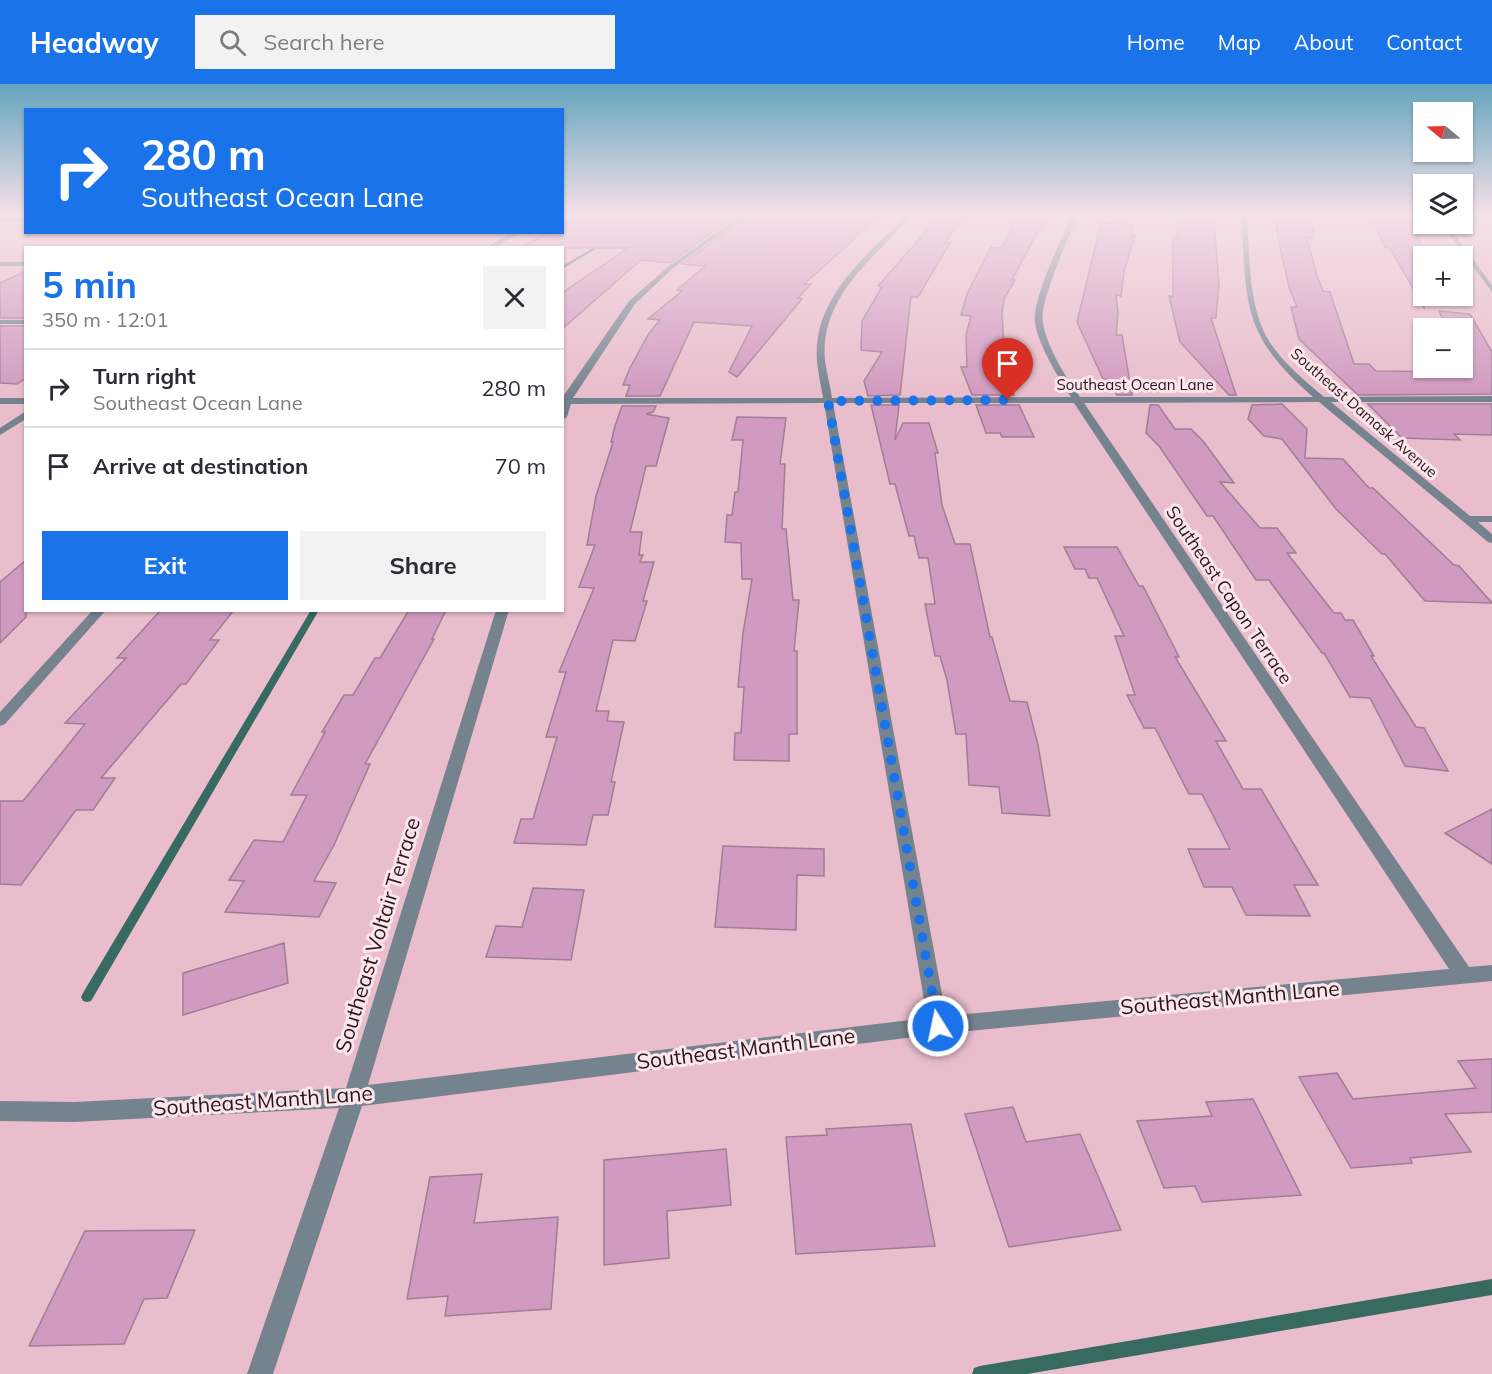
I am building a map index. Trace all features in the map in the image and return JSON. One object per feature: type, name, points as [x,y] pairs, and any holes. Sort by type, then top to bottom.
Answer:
[{"type":"street","points":[[565,401],[632,303],[663,274]]},
{"type":"street","points":[[855,274],[831,306],[823,331],[820,360],[938,1026]]},
{"type":"street","name":"Southeast Capon Terrace","points":[[1052,274],[1041,302],[1040,322],[1057,370],[1465,976]]},
{"type":"street","name":"Southeast Damask Avenue","points":[[1250,274],[1257,324],[1270,347],[1325,401],[1492,540]]},
{"type":"street","points":[[1480,274],[1492,291]]},
{"type":"street","points":[[0,322],[24,322]]},
{"type":"street","name":"Southeast Ocean Lane","points":[[565,401],[1492,399]]},
{"type":"street","points":[[0,401],[24,401]]},
{"type":"street","points":[[0,432],[24,415]]},
{"type":"street","points":[[1467,519],[1492,519]]},
{"type":"street","points":[[0,721],[98,612]]},
{"type":"street","name":"Southeast Voltair Terrace","points":[[260,1374],[354,1097],[502,612]]},
{"type":"street","name":"Southeast Manth Lane","points":[[0,1111],[74,1112],[354,1097],[938,1026],[1492,973]]},
{"type":"building","points":[[24,274],[24,318],[0,318],[0,283]]},
{"type":"building","points":[[590,274],[625,274],[564,327],[564,292]]},
{"type":"building","points":[[695,274],[815,274],[804,284],[811,284],[798,298],[802,299],[737,377],[729,372],[752,326],[694,322],[660,396],[626,396],[630,385],[623,385],[630,368],[648,335],[660,320],[648,319],[682,291],[677,290]]},
{"type":"building","points":[[888,274],[932,274],[918,297],[911,297],[900,395],[868,396],[864,381],[882,352],[861,350],[862,321],[882,287],[878,286]]},
{"type":"building","points":[[977,274],[1015,274],[1012,280],[1015,280],[1004,299],[1002,313],[1004,347],[1017,376],[1006,376],[1014,395],[972,395],[961,367],[967,367],[966,335],[971,316],[961,315],[967,294]]},
{"type":"building","points":[[1089,274],[1124,274],[1121,296],[1116,295],[1118,313],[1116,335],[1122,335],[1132,395],[1117,395],[1107,379],[1103,379],[1077,322]]},
{"type":"building","points":[[1173,274],[1218,274],[1216,318],[1211,318],[1236,395],[1229,395],[1180,342],[1169,296],[1173,297]]},
{"type":"building","points":[[1286,274],[1317,274],[1323,291],[1330,292],[1354,364],[1369,364],[1376,371],[1413,371],[1413,378],[1473,378],[1473,319],[1492,352],[1492,394],[1358,395],[1299,339],[1291,307],[1297,307]]},
{"type":"building","points":[[1405,274],[1413,274],[1413,289]]},
{"type":"building","points":[[1439,311],[1470,314],[1472,318],[1442,318]]},
{"type":"building","points":[[0,326],[24,326],[24,379],[17,384],[0,383]]},
{"type":"building","points":[[1282,404],[1307,429],[1305,458],[1343,459],[1369,488],[1373,488],[1454,565],[1459,566],[1492,603],[1425,601],[1385,554],[1382,554],[1336,509],[1282,439],[1264,436],[1248,419],[1252,405]]},
{"type":"building","points":[[1368,404],[1492,404],[1492,435],[1454,434],[1460,440],[1402,438]]},
{"type":"building","points":[[871,405],[899,405],[895,440],[903,423],[929,423],[938,453],[935,453],[942,505],[955,544],[970,544],[990,637],[992,637],[1010,701],[1027,702],[1038,745],[1050,816],[1002,813],[999,787],[969,785],[966,734],[956,734],[947,680],[940,656],[935,656],[925,604],[935,604],[928,558],[919,558],[914,536],[909,536],[895,484],[890,484]]},
{"type":"building","points":[[976,405],[1019,405],[1034,437],[1002,437],[1000,433],[986,433]]},
{"type":"building","points":[[1150,405],[1158,405],[1175,429],[1191,429],[1203,441],[1234,483],[1220,482],[1260,528],[1277,528],[1296,553],[1287,553],[1334,613],[1341,613],[1345,620],[1353,620],[1374,656],[1371,656],[1416,727],[1424,728],[1448,771],[1405,766],[1370,698],[1350,697],[1324,653],[1269,580],[1256,580],[1213,516],[1207,516],[1159,446],[1146,433]]},
{"type":"building","points":[[622,406],[656,406],[653,412],[646,414],[669,418],[656,466],[646,466],[630,532],[642,532],[639,555],[643,555],[640,562],[654,562],[643,601],[647,601],[635,641],[613,640],[596,711],[609,711],[607,721],[624,722],[611,782],[615,782],[608,815],[593,815],[586,845],[514,843],[521,819],[533,819],[557,737],[546,737],[566,672],[559,672],[594,588],[579,587],[595,545],[587,545],[596,496]]},
{"type":"building","points":[[737,417],[786,418],[780,464],[785,464],[782,529],[786,529],[793,600],[799,600],[794,651],[797,651],[797,734],[789,734],[789,761],[734,760],[735,733],[741,733],[744,687],[738,687],[743,633],[752,579],[742,579],[741,543],[725,542],[727,515],[732,515],[735,492],[738,492],[743,440],[732,440]]},
{"type":"building","points":[[1064,547],[1117,547],[1139,586],[1143,586],[1179,657],[1175,657],[1226,741],[1216,741],[1243,789],[1261,789],[1318,885],[1294,885],[1310,916],[1246,915],[1232,887],[1204,887],[1188,849],[1230,849],[1202,794],[1189,794],[1155,728],[1144,728],[1127,695],[1135,695],[1115,636],[1124,636],[1097,578],[1089,578],[1085,569],[1075,569]]},
{"type":"building","points":[[24,562],[24,612],[26,612],[26,617],[0,643],[0,582]]},
{"type":"building","points":[[159,612],[232,612],[210,640],[219,640],[186,684],[181,684],[101,778],[115,778],[93,810],[76,810],[21,885],[0,884],[0,801],[23,801],[85,724],[65,723],[126,658],[117,658]]},
{"type":"building","points":[[408,612],[445,612],[432,639],[434,639],[365,764],[370,764],[334,845],[314,881],[336,883],[319,917],[225,912],[244,881],[229,880],[254,840],[283,842],[307,795],[291,795],[325,732],[322,732],[344,695],[353,695],[375,658],[380,658]]},
{"type":"building","points":[[1492,809],[1492,864],[1445,833]]},
{"type":"building","points":[[723,846],[824,849],[824,876],[797,875],[796,930],[715,927]]},
{"type":"building","points":[[533,888],[584,890],[571,960],[486,957],[496,926],[522,927]]},
{"type":"building","points":[[284,943],[288,983],[183,1015],[183,973]]},
{"type":"building","points":[[1492,1059],[1492,1112],[1445,1114],[1471,1152],[1410,1158],[1412,1163],[1351,1168],[1299,1077],[1337,1073],[1353,1099],[1476,1088],[1458,1061]]},
{"type":"building","points":[[1253,1099],[1301,1195],[1202,1202],[1195,1186],[1164,1188],[1137,1121],[1212,1116],[1206,1102]]},
{"type":"building","points":[[1013,1107],[1026,1142],[1080,1134],[1121,1230],[1009,1247],[965,1114]]},
{"type":"building","points":[[911,1124],[935,1246],[796,1254],[786,1137],[827,1135],[826,1129]]},
{"type":"building","points":[[726,1149],[731,1205],[667,1211],[669,1258],[604,1265],[604,1160]]},
{"type":"building","points":[[482,1174],[474,1223],[558,1217],[551,1309],[445,1316],[448,1296],[407,1299],[430,1177]]},
{"type":"building","points":[[195,1230],[167,1298],[144,1299],[124,1344],[29,1346],[85,1231]]},
{"type":"waterway","points":[[87,997],[314,612]]},
{"type":"waterway","points":[[980,1374],[1492,1287]]},
{"type":"route","points":[[938,1026],[828,401],[1008,400]]}]
